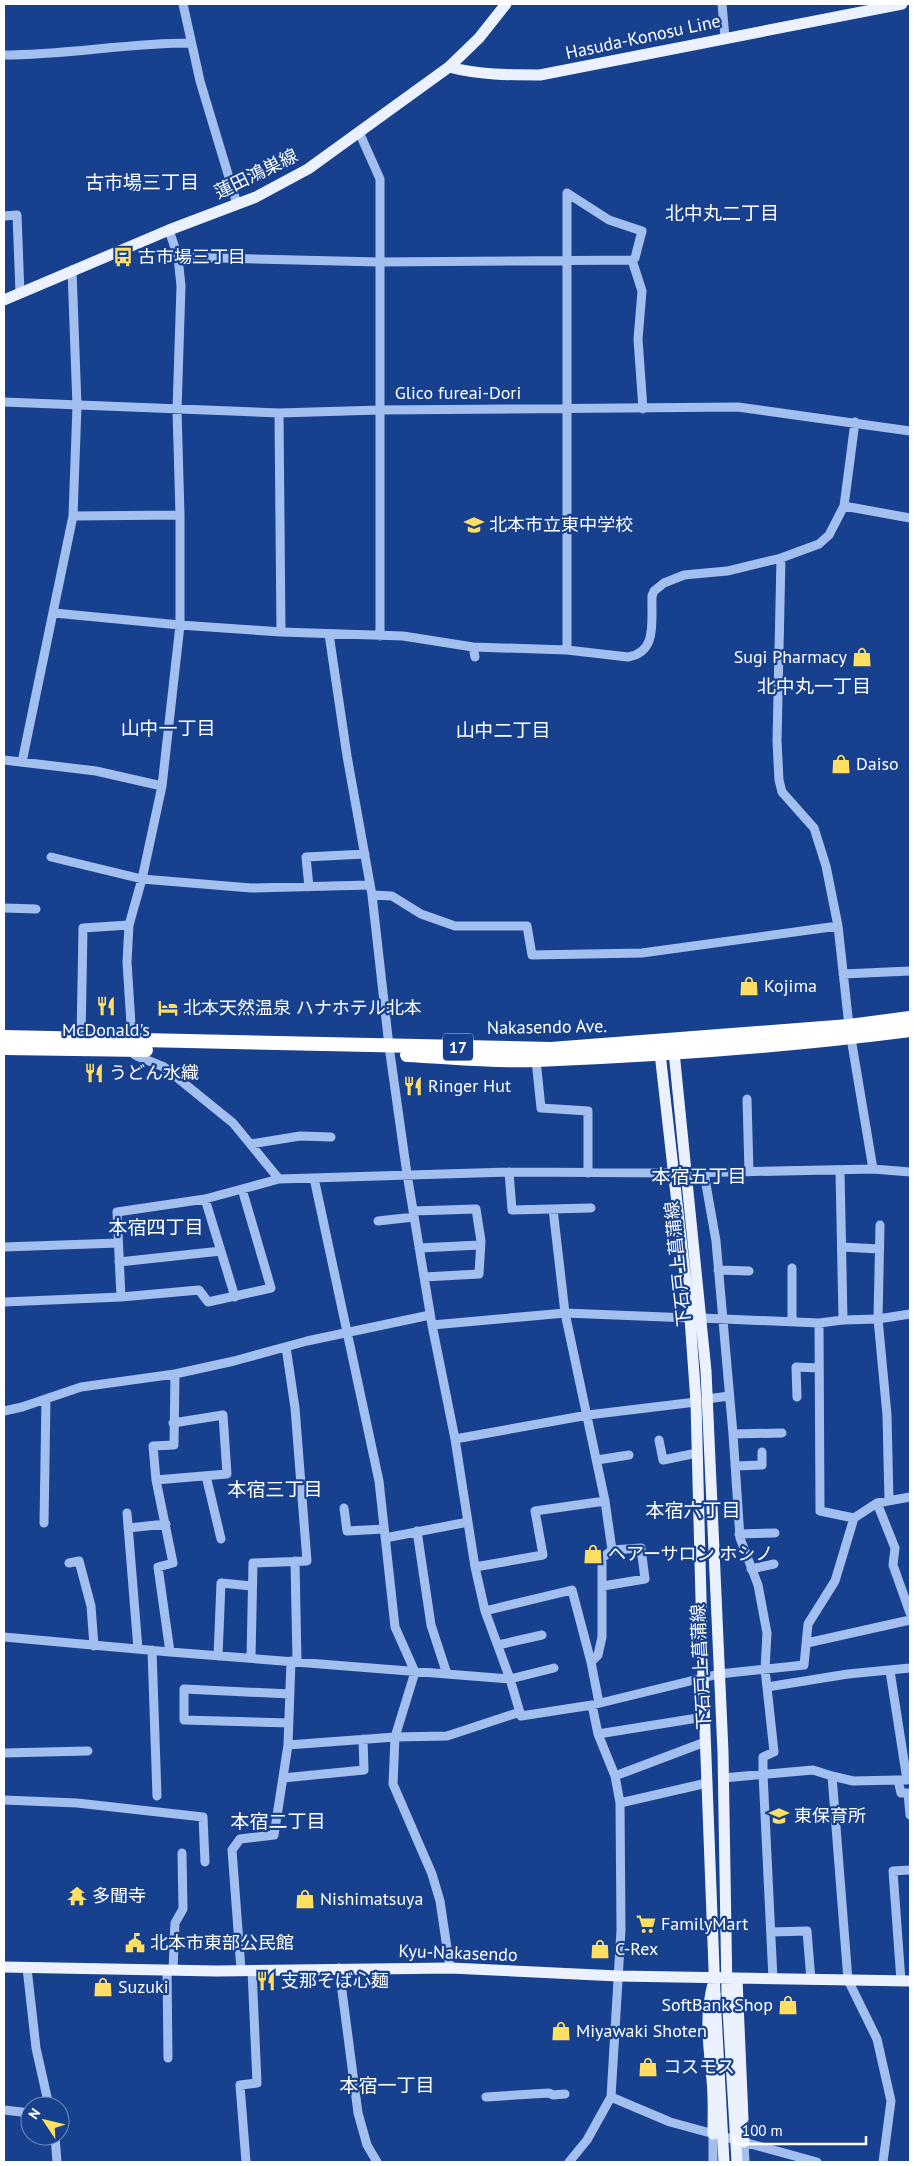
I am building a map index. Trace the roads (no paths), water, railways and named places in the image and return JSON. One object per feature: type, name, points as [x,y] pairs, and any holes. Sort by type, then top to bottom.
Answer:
[{"type":"highway","name":"Nakasendo Ave.","points":[[850,1032],[910,1018]]},
{"type":"highway","name":"Nakasendo Ave.","points":[[391,1050],[536,1060],[850,1032],[910,1030]]},
{"type":"highway","name":"Nakasendo Ave.","points":[[4,1037],[81,1038],[130,1045]]},
{"type":"highway","name":"Nakasendo Ave.","points":[[4,1048],[130,1045],[391,1050],[666,1049]]},
{"type":"main road","points":[[449,67],[479,38],[506,4]]},
{"type":"main road","name":"Hasuda-Konosu Line","points":[[449,67],[503,76],[540,75],[902,4]]},
{"type":"main road","name":"蓮田鴻巣線","points":[[4,300],[169,230],[256,197],[308,169],[449,67]]},
{"type":"main road","name":"下石戸上菖蒲線","points":[[666,1049],[702,1400],[719,1674],[732,1979],[727,1993],[737,2162]]},
{"type":"main road","name":"下石戸上菖蒲線","points":[[702,1400],[697,1453],[704,1716],[714,1979],[724,2162]]},
{"type":"main road","name":"Kyu-Nakasendo","points":[[4,1967],[170,1970],[450,1968],[714,1979],[906,1981]]},
{"type":"main road","points":[[713,2134],[712,2082],[707,2038],[708,2003],[714,1979]]},
{"type":"main road","points":[[732,1979],[744,2142]]},
{"type":"street","points":[[183,4],[190,43],[237,204]]},
{"type":"street","points":[[722,4],[725,38]]},
{"type":"street","points":[[4,55],[74,51],[155,43],[190,43]]},
{"type":"street","points":[[359,132],[380,179],[380,636]]},
{"type":"street","points":[[178,257],[379,262],[568,261],[632,260],[635,258],[642,231],[609,220],[567,193],[568,261],[566,409],[567,650]]},
{"type":"street","points":[[4,216],[17,216],[20,293]]},
{"type":"street","points":[[169,230],[178,257],[181,286],[177,410],[180,515],[180,625],[162,786],[142,879],[129,926],[127,962],[130,1045],[137,1056],[164,1067],[233,1123],[279,1179]]},
{"type":"street","points":[[632,260],[642,291],[638,339],[643,408]]},
{"type":"street","points":[[22,762],[73,516],[77,406],[72,270]]},
{"type":"street","name":"Glico fureai-Dori","points":[[4,402],[279,413],[380,410],[738,407],[910,431]]},
{"type":"street","points":[[279,413],[281,632]]},
{"type":"street","points":[[54,613],[281,632],[422,638],[473,647],[567,650],[628,657],[637,656],[647,649],[651,636],[652,596],[654,591],[664,583],[684,575],[727,571],[781,558],[819,544],[829,535],[844,506],[855,422]]},
{"type":"street","points":[[844,506],[910,518]]},
{"type":"street","points":[[73,516],[180,515]]},
{"type":"street","points":[[781,558],[777,741],[779,780],[782,792],[814,828],[826,866],[838,926],[850,1032],[873,1169]]},
{"type":"street","points":[[329,634],[347,756],[372,895],[407,1174],[430,1315],[455,1439],[475,1567],[486,1611],[521,1716],[595,1704],[719,1674],[804,1666],[808,1624],[835,1581],[854,1518],[877,1503],[910,1496]]},
{"type":"street","points":[[473,647],[476,656]]},
{"type":"street","points":[[4,760],[96,771],[162,786]]},
{"type":"street","points":[[309,887],[306,857],[365,854]]},
{"type":"street","points":[[51,857],[142,879],[251,888],[370,885]]},
{"type":"street","points":[[372,895],[392,896],[421,914],[455,926],[527,926],[532,955],[642,953],[838,926]]},
{"type":"street","points":[[4,908],[36,909]]},
{"type":"street","points":[[81,1038],[83,928],[129,926]]},
{"type":"street","points":[[843,974],[910,971]]},
{"type":"street","points":[[536,1060],[541,1108],[588,1111],[588,1173]]},
{"type":"street","points":[[747,1099],[749,1172]]},
{"type":"street","points":[[251,1144],[300,1136],[331,1136]]},
{"type":"street","points":[[121,1297],[117,1212],[205,1199],[279,1179],[510,1172],[704,1173],[873,1169],[910,1172]]},
{"type":"street","points":[[840,1170],[844,1320]]},
{"type":"street","points":[[510,1172],[512,1210],[591,1208]]},
{"type":"street","points":[[704,1173],[716,1241],[733,1434],[739,1534],[758,1585],[768,1632],[765,1669],[774,1752],[763,1758],[763,1774],[773,1979]]},
{"type":"street","points":[[314,1178],[379,1481],[395,1627],[414,1672],[395,1737],[393,1784],[398,1802],[432,1874],[440,1901],[450,1968]]},
{"type":"street","points":[[4,1302],[121,1297],[199,1290],[208,1302],[271,1288],[242,1189]]},
{"type":"street","points":[[205,1199],[235,1297]]},
{"type":"street","points":[[553,1208],[566,1313],[605,1501],[612,1550]]},
{"type":"street","points":[[378,1221],[414,1214],[476,1209],[480,1245],[478,1274],[424,1277]]},
{"type":"street","points":[[880,1225],[878,1319],[887,1415],[889,1501]]},
{"type":"street","points":[[4,1247],[118,1243]]},
{"type":"street","points":[[419,1248],[480,1245]]},
{"type":"street","points":[[842,1247],[879,1248]]},
{"type":"street","points":[[119,1262],[221,1251]]},
{"type":"street","points":[[792,1268],[792,1320]]},
{"type":"street","points":[[718,1270],[749,1271]]},
{"type":"street","points":[[432,1326],[566,1313],[792,1320],[819,1323],[878,1319],[910,1314]]},
{"type":"street","points":[[4,1411],[80,1387],[175,1374],[346,1332],[430,1315]]},
{"type":"street","points":[[819,1323],[820,1511],[854,1518]]},
{"type":"street","points":[[251,1658],[253,1563],[307,1561],[294,1408],[286,1346]]},
{"type":"street","points":[[798,1397],[796,1367],[819,1368]]},
{"type":"street","points":[[170,1652],[158,1567],[173,1564],[156,1480],[153,1446],[174,1444],[175,1374]]},
{"type":"street","points":[[455,1439],[588,1415],[729,1396]]},
{"type":"street","points":[[44,1523],[46,1399]]},
{"type":"street","points":[[156,1480],[227,1474],[223,1415],[173,1423]]},
{"type":"street","points":[[733,1434],[782,1432]]},
{"type":"street","points":[[659,1440],[663,1460],[697,1453]]},
{"type":"street","points":[[735,1466],[762,1465],[762,1452]]},
{"type":"street","points":[[597,1460],[629,1455]]},
{"type":"street","points":[[206,1476],[221,1539]]},
{"type":"street","points":[[475,1567],[543,1555],[535,1511],[605,1501]]},
{"type":"street","points":[[877,1503],[895,1548],[893,1565],[910,1613]]},
{"type":"street","points":[[344,1508],[347,1531],[384,1533],[418,1531],[468,1522]]},
{"type":"street","points":[[127,1513],[138,1649]]},
{"type":"street","points":[[128,1528],[166,1524]]},
{"type":"street","points":[[418,1531],[431,1625],[447,1674]]},
{"type":"street","points":[[739,1534],[776,1532]]},
{"type":"street","points":[[591,1662],[598,1655],[602,1637],[602,1558],[612,1550],[640,1548],[646,1579],[603,1586]]},
{"type":"street","points":[[69,1563],[79,1561],[91,1606],[94,1646]]},
{"type":"street","points":[[246,2162],[240,2085],[257,2083],[247,1970],[232,1850],[240,1839],[274,1835],[288,1745],[290,1694],[294,1662],[295,1561]]},
{"type":"street","points":[[751,1568],[774,1564]]},
{"type":"street","points":[[218,1656],[221,1583],[252,1586]]},
{"type":"street","points":[[486,1611],[572,1590],[591,1662],[598,1734],[615,1776],[620,1803],[622,1930],[611,2097],[587,2140],[569,2162]]},
{"type":"street","points":[[807,1644],[910,1620]]},
{"type":"street","points":[[498,1645],[542,1635]]},
{"type":"street","points":[[4,1637],[94,1646],[510,1679],[554,1668]]},
{"type":"street","points":[[152,1650],[157,1796]]},
{"type":"street","points":[[767,1687],[848,1674],[910,1668]]},
{"type":"street","points":[[723,1778],[813,1770],[853,1780],[907,1780],[907,1764],[890,1670]]},
{"type":"street","points":[[289,1723],[184,1720],[184,1689],[290,1694]]},
{"type":"street","points":[[288,1745],[395,1737],[447,1736],[520,1712]]},
{"type":"street","points":[[598,1734],[704,1716]]},
{"type":"street","points":[[283,1778],[364,1770],[363,1739]]},
{"type":"street","points":[[615,1776],[706,1742]]},
{"type":"street","points":[[4,1753],[88,1750]]},
{"type":"street","points":[[832,1776],[848,1980],[877,2039],[891,2101],[883,2162]]},
{"type":"street","points":[[898,1780],[901,1793],[908,1793],[910,1815]]},
{"type":"street","points":[[620,1803],[707,1783]]},
{"type":"street","points":[[4,1800],[77,1803],[203,1817],[206,1862]]},
{"type":"street","points":[[168,2058],[170,1970],[175,1922],[183,1909],[182,1853]]},
{"type":"street","points":[[906,1981],[893,1871],[910,1870]]},
{"type":"street","points":[[771,1932],[807,1932],[811,1980]]},
{"type":"street","points":[[27,1968],[36,2048],[47,2096]]},
{"type":"street","points":[[339,1968],[358,2113],[367,2145],[377,2162]]},
{"type":"street","points":[[486,2097],[549,2093],[553,2095],[565,2094]]},
{"type":"street","points":[[611,2097],[670,2122],[817,2162]]},
{"type":"street","points":[[4,2110],[20,2112]]},
{"type":"street","points":[[713,2134],[713,2162]]},
{"type":"street","points":[[744,2142],[745,2162]]},
{"type":"street","points":[[55,2146],[57,2162]]},
{"type":"place","name":"古市場三丁目","points":[[123,257]]},
{"type":"place","name":"北本市立東中学校","points":[[474,525]]},
{"type":"place","name":"Sugi Pharmacy","points":[[862,657]]},
{"type":"place","name":"Daiso","points":[[841,764]]},
{"type":"place","name":"Kojima","points":[[749,986]]},
{"type":"place","name":"McDonald's","points":[[106,1006]]},
{"type":"place","name":"北本天然温泉 ハナホテル北本","points":[[168,1008]]},
{"type":"place","name":"うどん水織","points":[[94,1073]]},
{"type":"place","name":"Ringer Hut","points":[[413,1086]]},
{"type":"place","name":"ヘアーサロン ホシノ","points":[[593,1554]]},
{"type":"place","name":"東保育所","points":[[779,1816]]},
{"type":"place","name":"多聞寺","points":[[77,1896]]},
{"type":"place","name":"Nishimatsuya","points":[[305,1899]]},
{"type":"place","name":"FamilyMart","points":[[646,1924]]},
{"type":"place","name":"北本市東部公民館","points":[[135,1943]]},
{"type":"place","name":"C-Rex","points":[[600,1949]]},
{"type":"place","name":"支那そば心麺","points":[[266,1981]]},
{"type":"place","name":"Suzuki","points":[[103,1987]]},
{"type":"place","name":"SoftBank Shop","points":[[788,2005]]},
{"type":"place","name":"Miyawaki Shoten","points":[[561,2031]]},
{"type":"place","name":"コスモス","points":[[648,2067]]},
{"type":"district","name":"古市場三丁目","points":[[142,182]]},
{"type":"district","name":"北中丸二丁目","points":[[722,213]]},
{"type":"district","name":"北中丸一丁目","points":[[814,686]]},
{"type":"district","name":"山中一丁目","points":[[168,728]]},
{"type":"district","name":"山中二丁目","points":[[503,730]]},
{"type":"district","name":"本宿五丁目","points":[[699,1176]]},
{"type":"district","name":"本宿四丁目","points":[[156,1227]]},
{"type":"district","name":"本宿三丁目","points":[[275,1489]]},
{"type":"district","name":"本宿六丁目","points":[[693,1510]]},
{"type":"district","name":"本宿二丁目","points":[[278,1821]]},
{"type":"district","name":"本宿一丁目","points":[[387,2085]]}]
